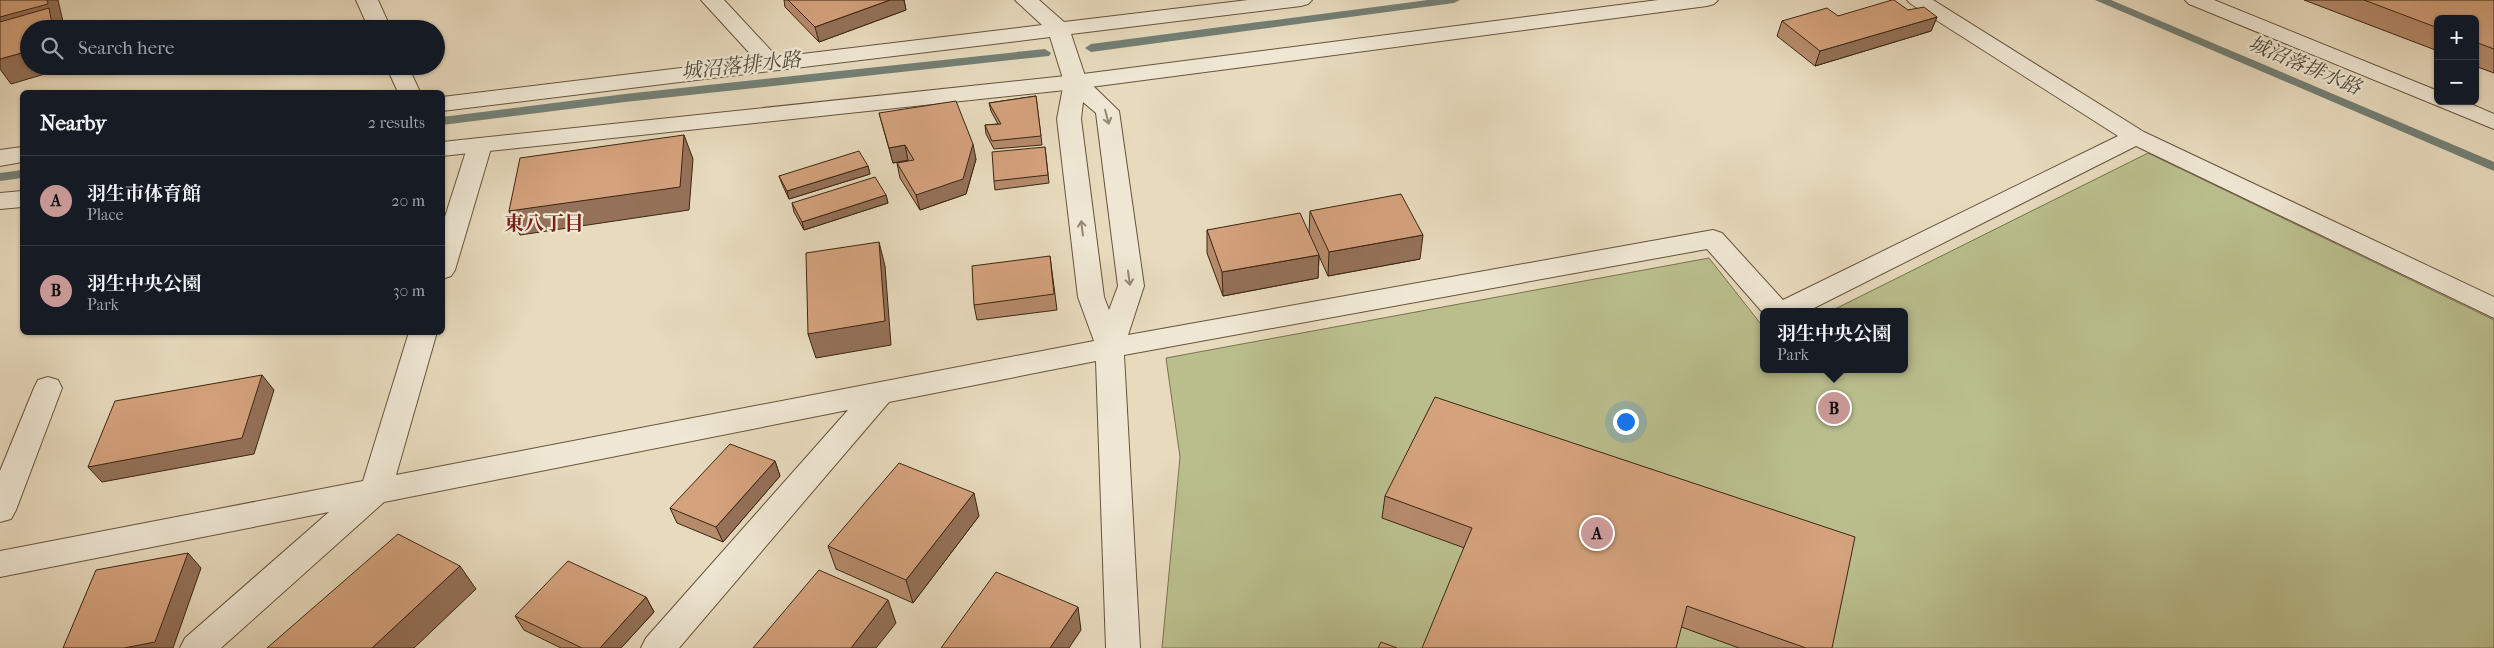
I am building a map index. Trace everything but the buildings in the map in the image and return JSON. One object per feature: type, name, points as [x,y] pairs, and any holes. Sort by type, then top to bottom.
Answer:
[{"type":"street","points":[[367,0],[376,20]]},
{"type":"street","points":[[712,0],[772,64]]},
{"type":"street","points":[[1026,0],[1058,28],[1075,82],[1069,119],[1091,297],[1110,348],[1123,648]]},
{"type":"street","points":[[445,104],[1301,0]]},
{"type":"street","points":[[445,150],[1075,82],[1707,0]]},
{"type":"street","points":[[1918,0],[2136,137],[2494,308]]},
{"type":"street","points":[[2196,0],[2434,97]]},
{"type":"street","points":[[401,75],[408,90]]},
{"type":"street","points":[[1075,82],[1107,111],[1131,286],[1110,348]]},
{"type":"street","points":[[2453,105],[2494,122]]},
{"type":"street","points":[[1788,308],[2136,137]]},
{"type":"street","points":[[445,260],[480,145]]},
{"type":"street","points":[[0,158],[20,155]]},
{"type":"street","points":[[0,201],[20,199]]},
{"type":"street","points":[[0,564],[1110,348],[1712,240],[1776,308]]},
{"type":"street","points":[[197,648],[376,490],[423,335]]},
{"type":"street","points":[[0,510],[48,388]]},
{"type":"street","points":[[658,648],[880,393]]},
{"type":"green space","points":[[2148,153],[2494,320],[2494,648],[1162,648],[1180,457],[1166,358],[1709,258],[1760,323],[1760,373],[1908,373],[1908,308],[1837,308]]},
{"type":"waterway","name":"城沼落排水路","points":[[1091,48],[1454,0]]},
{"type":"waterway","name":"城沼落排水路","points":[[2101,0],[2494,167]]},
{"type":"waterway","name":"城沼落排水路","points":[[445,121],[625,98],[1045,53]]},
{"type":"waterway","name":"城沼落排水路","points":[[0,177],[20,174]]},
{"type":"place","name":"羽生中央公園","points":[[1834,408]]},
{"type":"place","name":"羽生市体育館","points":[[1597,533]]},
{"type":"district","name":"東八丁目","points":[[544,223]]}]
